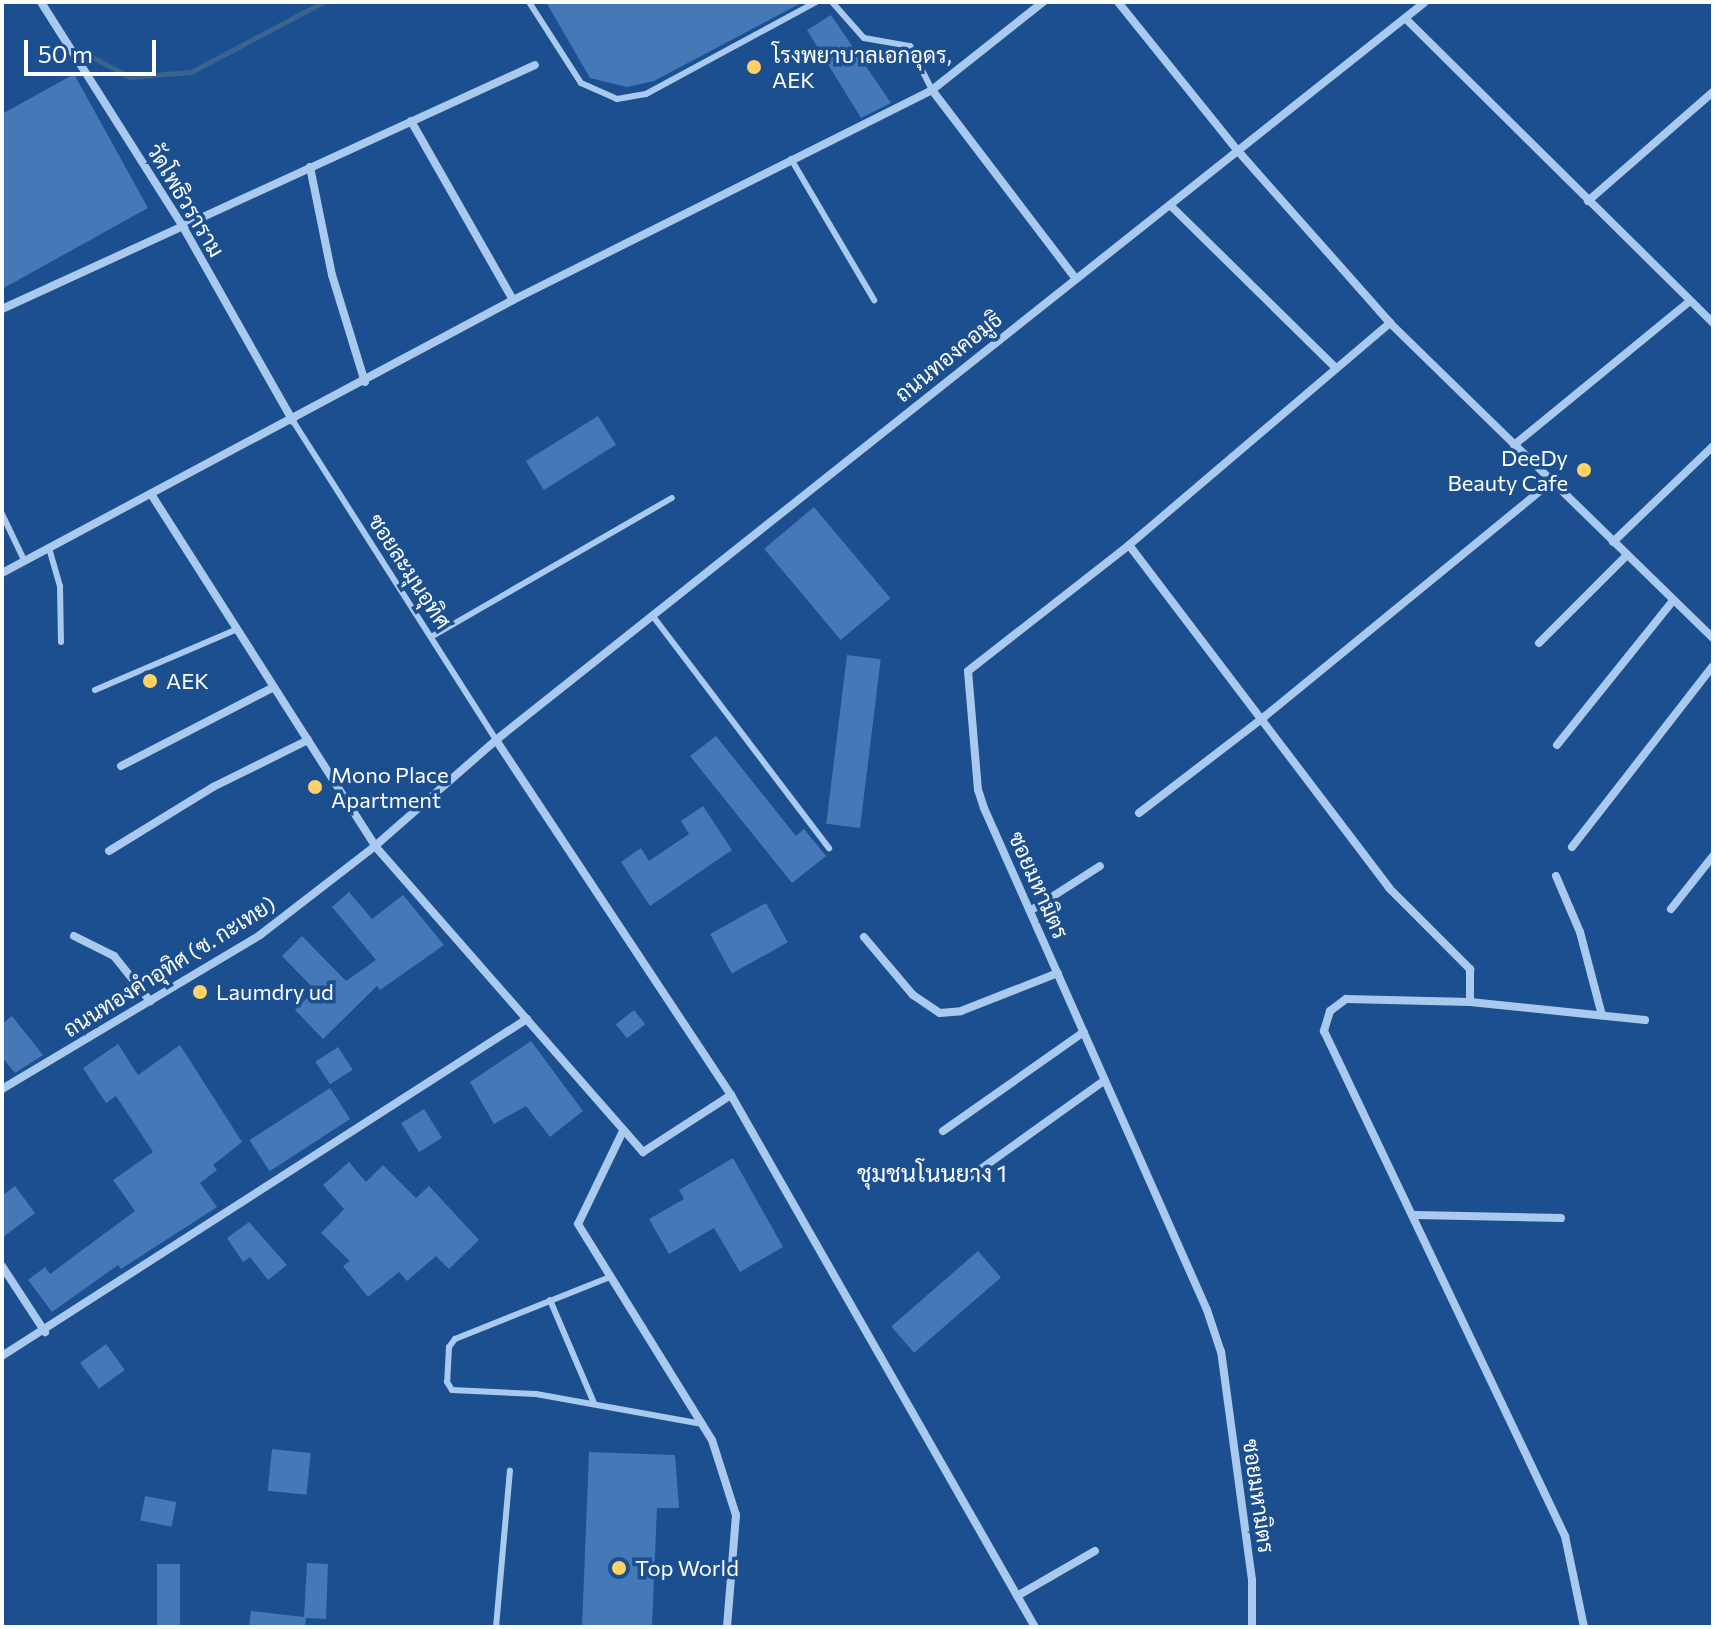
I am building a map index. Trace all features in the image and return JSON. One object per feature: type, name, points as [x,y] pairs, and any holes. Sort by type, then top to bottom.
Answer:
[{"type":"street","name":"วัดโพธิวราราม","points":[[41,2],[182,225],[293,421]]},
{"type":"street","points":[[2,573],[293,421],[513,300],[932,90],[1043,2]]},
{"type":"street","points":[[1118,2],[1238,151],[1390,323],[1672,602],[1713,638]]},
{"type":"street","name":"ถนนทองคอมูธิ","points":[[496,740],[1075,278],[1407,20],[1425,2]]},
{"type":"street","points":[[1407,20],[1713,323]]},
{"type":"street","points":[[2,309],[535,65]]},
{"type":"street","points":[[932,90],[1075,278]]},
{"type":"street","points":[[1588,201],[1713,92]]},
{"type":"street","points":[[411,121],[513,300]]},
{"type":"street","points":[[310,167],[332,275],[365,382]]},
{"type":"street","points":[[1170,205],[1336,368]]},
{"type":"street","points":[[1514,445],[1690,301]]},
{"type":"street","name":"ซอยมหามิตร","points":[[1252,1627],[1252,1580],[1221,1352],[1207,1310],[978,790],[968,671],[1129,545],[1390,323]]},
{"type":"street","points":[[1613,542],[1713,446]]},
{"type":"street","points":[[1139,813],[1264,717],[1551,482]]},
{"type":"street","points":[[151,494],[375,846],[643,1152],[731,1095]]},
{"type":"street","points":[[1129,545],[1264,717],[1389,888],[1470,969],[1470,1002]]},
{"type":"street","points":[[1539,643],[1627,555]]},
{"type":"street","points":[[1557,745],[1672,602]]},
{"type":"street","points":[[1572,847],[1713,666]]},
{"type":"street","points":[[121,766],[274,687]]},
{"type":"street","points":[[109,851],[213,787],[308,740]]},
{"type":"street","points":[[496,740],[731,1095],[1035,1627]]},
{"type":"street","name":"ถนนทองคำอุทิศ (ซ. กะเทย)","points":[[2,1089],[260,935],[375,846],[496,740]]},
{"type":"street","points":[[1671,909],[1713,856]]},
{"type":"street","points":[[1030,911],[1100,866]]},
{"type":"street","points":[[1556,876],[1580,932],[1602,1015]]},
{"type":"street","points":[[74,936],[114,956],[150,1001]]},
{"type":"street","points":[[864,937],[913,995],[949,1015],[1058,973]]},
{"type":"street","points":[[1584,1627],[1565,1536],[1415,1215],[1339,1068],[1324,1031],[1325,1021],[1346,999],[1470,1002],[1645,1020]]},
{"type":"street","points":[[2,1356],[45,1332],[527,1019]]},
{"type":"street","points":[[943,1131],[1084,1032]]},
{"type":"street","points":[[964,1181],[1105,1080]]},
{"type":"street","points":[[623,1131],[578,1224],[702,1424],[736,1515],[727,1627]]},
{"type":"street","points":[[1415,1215],[1561,1218]]},
{"type":"street","points":[[2,1266],[45,1332]]},
{"type":"street","points":[[1017,1596],[1095,1551]]},
{"type":"lane","points":[[529,2],[581,83],[617,99],[646,94],[816,2]]},
{"type":"lane","points":[[832,2],[864,38],[910,46],[932,90]]},
{"type":"lane","points":[[791,159],[874,300]]},
{"type":"lane","name":"ซอยละมุนอุทิศ","points":[[293,421],[496,740]]},
{"type":"lane","points":[[431,637],[672,498]]},
{"type":"lane","points":[[2,514],[24,560]]},
{"type":"lane","points":[[49,548],[60,586],[61,642]]},
{"type":"lane","points":[[652,615],[829,848]]},
{"type":"lane","points":[[95,690],[237,629]]},
{"type":"lane","points":[[610,1277],[455,1339],[449,1347],[447,1382],[456,1392],[536,1394],[702,1424]]},
{"type":"lane","points":[[550,1300],[594,1403]]},
{"type":"lane","points":[[496,1627],[510,1471]]},
{"type":"building","points":[[546,2],[803,2],[654,81],[627,87],[590,78]]},
{"type":"building","points":[[831,15],[891,103],[861,118],[807,30]]},
{"type":"building","points":[[74,74],[148,208],[2,289],[2,114]]},
{"type":"building","points":[[598,416],[616,445],[544,490],[526,461]]},
{"type":"building","points":[[814,507],[890,598],[841,640],[764,549]]},
{"type":"building","points":[[847,655],[881,659],[860,828],[826,824]]},
{"type":"building","points":[[716,736],[796,836],[804,829],[826,856],[792,883],[690,756]]},
{"type":"building","points":[[703,806],[732,850],[650,906],[621,862],[641,848],[649,861],[689,834],[681,821]]},
{"type":"building","points":[[349,892],[372,919],[403,895],[444,945],[380,990],[377,986],[323,1039],[295,1010],[315,990],[282,956],[302,936],[346,981],[376,960],[332,907]]},
{"type":"building","points":[[766,903],[788,942],[732,973],[710,934]]},
{"type":"building","points":[[634,1010],[645,1024],[627,1038],[616,1024]]},
{"type":"building","points":[[12,1016],[43,1055],[15,1073],[2,1057],[2,1024]]},
{"type":"building","points":[[531,1041],[583,1111],[550,1137],[526,1106],[494,1124],[470,1082]]},
{"type":"building","points":[[118,1044],[138,1075],[180,1045],[242,1142],[213,1165],[217,1170],[200,1183],[217,1207],[121,1269],[118,1265],[52,1312],[28,1280],[45,1267],[50,1274],[135,1211],[113,1180],[153,1152],[116,1096],[106,1103],[83,1068]]},
{"type":"building","points":[[338,1047],[353,1070],[330,1084],[315,1062]]},
{"type":"building","points":[[330,1088],[350,1119],[270,1171],[249,1140]]},
{"type":"building","points":[[424,1109],[442,1138],[419,1152],[401,1123]]},
{"type":"building","points":[[733,1158],[783,1247],[740,1272],[714,1228],[669,1254],[649,1219],[684,1199],[679,1190]]},
{"type":"building","points":[[349,1162],[366,1182],[383,1165],[416,1198],[429,1186],[479,1240],[449,1269],[436,1256],[407,1281],[399,1272],[368,1297],[343,1266],[350,1261],[321,1233],[344,1209],[323,1185]]},
{"type":"building","points":[[15,1186],[35,1213],[2,1238],[2,1196]]},
{"type":"building","points":[[249,1222],[287,1265],[268,1280],[250,1257],[243,1262],[227,1238]]},
{"type":"building","points":[[978,1251],[1001,1277],[914,1353],[891,1326]]},
{"type":"building","points":[[106,1344],[125,1370],[99,1389],[80,1363]]},
{"type":"building","points":[[272,1449],[311,1453],[306,1495],[268,1491]]},
{"type":"building","name":"Top World","points":[[589,1452],[675,1455],[679,1508],[657,1508],[652,1627],[582,1627]]},
{"type":"building","points":[[145,1496],[176,1502],[172,1527],[140,1521]]},
{"type":"building","points":[[307,1563],[328,1564],[326,1619],[306,1618],[305,1627],[249,1627],[251,1611],[304,1617]]},
{"type":"building","points":[[157,1564],[180,1564],[180,1627],[157,1627]]},
{"type":"waterway","points":[[94,58],[130,77],[191,72],[323,2]]},
{"type":"place","name":"โรงพยาบาลเอกอุดร, AEK","points":[[754,67]]},
{"type":"place","name":"DeeDy Beauty Cafe","points":[[1584,470]]},
{"type":"place","name":"AEK","points":[[150,681]]},
{"type":"place","name":"Mono Place Apartment","points":[[315,787]]},
{"type":"place","name":"Laumdry ud","points":[[200,992]]},
{"type":"place","name":"Top World","points":[[619,1568]]},
{"type":"district","name":"ชุมชนโนนยาง 1","points":[[932,1173]]}]
